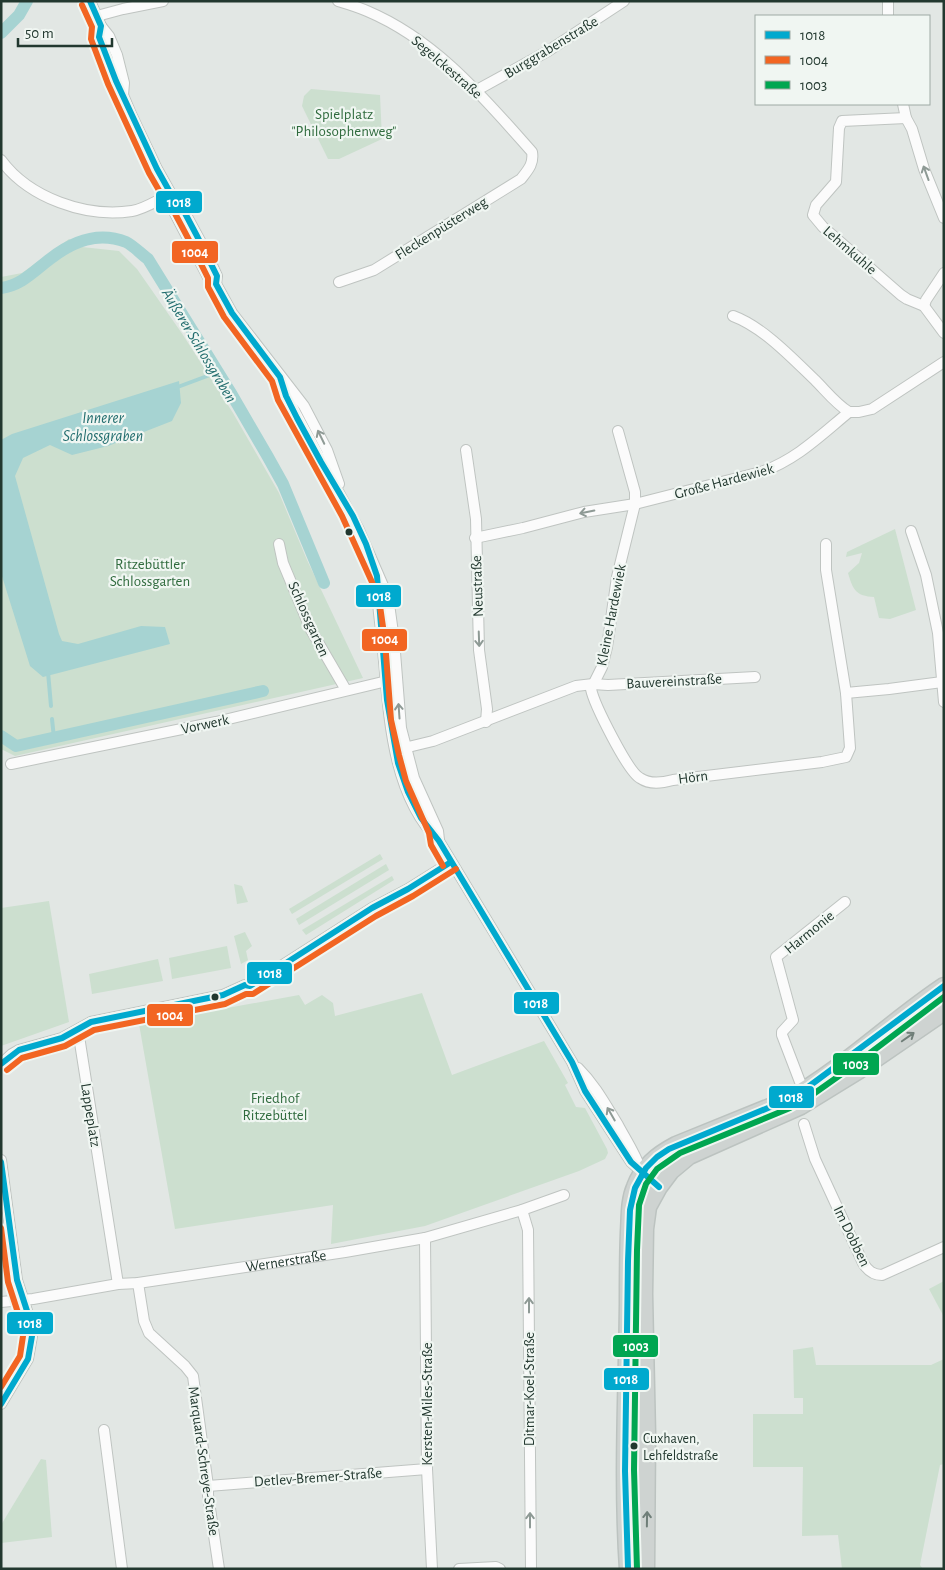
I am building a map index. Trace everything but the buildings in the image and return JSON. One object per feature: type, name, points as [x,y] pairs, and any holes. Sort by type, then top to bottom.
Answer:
[{"type":"main road","points":[[625,1568],[625,1459],[630,1210],[634,1188],[642,1172],[648,1164],[665,1151],[787,1100],[806,1096],[852,1056],[944,986]]},
{"type":"main road","points":[[646,1568],[647,1427],[644,1294],[645,1229],[648,1207],[671,1171],[689,1156],[858,1070],[944,1012]]},
{"type":"street","points":[[90,1],[99,21],[99,37],[116,81],[124,95],[148,152],[171,194],[178,200],[198,236],[217,276],[216,284],[232,313],[280,377],[282,386],[296,416],[334,485],[344,499],[358,528],[389,604],[394,640],[400,719],[414,778],[438,831],[439,841]]},
{"type":"street","points":[[99,21],[123,9],[163,1]]},
{"type":"street","name":"Segelckestraße","points":[[338,1],[368,6],[408,33],[444,61],[477,90],[532,152],[533,160]]},
{"type":"street","name":"Burggrabenstraße","points":[[477,90],[548,51],[624,1]]},
{"type":"street","points":[[888,1],[888,15]]},
{"type":"street","points":[[903,105],[924,169],[944,218]]},
{"type":"street","name":"Lehmkuhle","points":[[906,118],[842,121],[839,128],[836,182],[816,205],[813,215],[900,295],[907,300],[924,306]]},
{"type":"street","points":[[1,160],[16,177],[48,198],[85,209],[112,212],[134,211],[171,194]]},
{"type":"street","name":"Fleckenpüsterweg","points":[[339,282],[374,270],[521,179],[531,166],[533,160]]},
{"type":"street","points":[[944,273],[924,306],[944,334]]},
{"type":"street","points":[[733,316],[751,324],[774,343],[849,412],[872,409],[944,362]]},
{"type":"street","name":"Große Hardewiek","points":[[475,538],[584,512],[635,504],[778,466],[803,451],[849,412]]},
{"type":"street","name":"Kleine Hardewiek","points":[[395,750],[434,741],[576,686],[593,684],[602,667],[607,648],[617,577],[635,504],[635,492],[618,431]]},
{"type":"street","name":"Neustraße","points":[[466,450],[476,519],[475,538],[486,722]]},
{"type":"street","points":[[911,531],[926,574],[938,633],[944,702]]},
{"type":"street","name":"Schlossgarten","points":[[279,544],[284,562],[311,630],[346,690]]},
{"type":"street","points":[[826,544],[826,570],[846,692],[942,682]]},
{"type":"street","points":[[377,574],[389,719],[395,750],[410,798],[424,824],[439,841],[452,862],[572,1062],[585,1091],[621,1148],[630,1162],[659,1187]]},
{"type":"street","name":"Bauvereinstraße","points":[[593,684],[608,685],[754,677]]},
{"type":"street","name":"Vorwerk","points":[[11,764],[216,722],[397,679]]},
{"type":"street","name":"Hörn","points":[[593,684],[591,689],[592,695],[629,766],[637,777],[650,782],[661,783],[836,760],[846,757],[850,748],[846,692]]},
{"type":"street","points":[[1,1064],[19,1050],[62,1038],[91,1022],[223,996],[245,986],[250,986],[372,908],[452,862]]},
{"type":"street","name":"Harmonie","points":[[806,1096],[782,1035],[782,1032],[792,1020],[776,958],[846,902]]},
{"type":"street","name":"Lappeplatz","points":[[78,1030],[118,1284]]},
{"type":"street","name":"Im Dobben","points":[[804,1124],[815,1159],[863,1263],[870,1272],[882,1275],[944,1247]]},
{"type":"street","points":[[1,1160],[17,1280],[31,1328],[30,1353],[26,1364],[1,1404]]},
{"type":"street","name":"Wernerstraße","points":[[1,1302],[33,1299],[118,1284],[138,1283],[425,1238],[522,1210],[564,1195]]},
{"type":"street","name":"Ditmar-Koel-Straße","points":[[522,1210],[528,1230],[531,1569]]},
{"type":"street","name":"Kersten-Miles-Straße","points":[[425,1238],[427,1469],[432,1569]]},
{"type":"street","name":"Marquard-Schreye-Straße","points":[[138,1283],[144,1321],[149,1333],[185,1366],[193,1376],[219,1569]]},
{"type":"street","points":[[104,1430],[122,1569]]},
{"type":"street","name":"Detlev-Bremer-Straße","points":[[208,1486],[427,1469]]},
{"type":"street","points":[[458,1569],[496,1567],[500,1569]]},
{"type":"street","points":[[625,1568],[646,1568]]},
{"type":"green space","name":"Spielplatz \"Philosophenweg\"","points":[[311,89],[380,95],[382,139],[339,159],[328,159],[302,106],[304,96]]},
{"type":"green space","name":"Ritzebüttler Schlossgarten","points":[[69,239],[82,247],[119,251],[137,269],[183,335],[233,413],[279,493],[307,560],[363,678],[15,756],[1,749],[1,277],[22,273]]},
{"type":"green space","points":[[895,529],[916,610],[890,619],[879,618],[874,597],[863,595],[856,591],[848,573],[859,563],[862,553],[846,557],[847,552]]},
{"type":"green space","points":[[380,854],[383,859],[292,914],[289,909]]},
{"type":"green space","points":[[386,864],[389,870],[299,925],[296,919]]},
{"type":"green space","points":[[392,876],[394,880],[306,935],[302,930]]},
{"type":"green space","points":[[234,884],[242,886],[248,902],[237,904]]},
{"type":"green space","points":[[49,901],[69,1022],[1,1046],[1,908]]},
{"type":"green space","points":[[245,932],[252,946],[246,951],[248,960],[241,964],[234,936]]},
{"type":"green space","points":[[227,946],[231,968],[172,979],[169,958]]},
{"type":"green space","points":[[158,959],[163,981],[92,994],[89,974]]},
{"type":"green space","name":"Friedhof Ritzebüttel","points":[[422,993],[452,1075],[544,1041],[568,1083],[565,1085],[576,1107],[585,1108],[607,1149],[608,1153],[605,1159],[579,1171],[425,1226],[331,1244],[333,1205],[175,1229],[139,1024],[299,995],[305,1005],[322,995],[333,1003],[335,1016]]},
{"type":"green space","points":[[944,1281],[944,1317],[929,1289]]},
{"type":"green space","points":[[813,1347],[816,1365],[931,1365],[944,1359],[944,1464],[940,1465],[920,1565],[923,1569],[842,1569],[838,1535],[802,1536],[803,1467],[753,1467],[753,1414],[803,1414],[803,1398],[794,1398],[793,1350]]},
{"type":"green space","points":[[41,1459],[46,1460],[52,1537],[1,1543],[1,1525]]},
{"type":"water","name":"Innerer Schlossgraben","points":[[179,381],[181,403],[172,421],[108,446],[72,455],[50,445],[23,458],[15,476],[62,641],[78,644],[141,626],[165,627],[170,644],[43,677],[30,666],[1,573],[1,440],[12,434]]},
{"type":"waterway","points":[[1,33],[19,15],[27,1]]},
{"type":"waterway","name":"Äußerer Schlossgraben","points":[[1,288],[22,281],[68,247],[96,238],[106,237],[126,242],[148,259],[232,395],[283,484],[324,583]]},
{"type":"waterway","name":"Innerer Schlossgraben","points":[[175,388],[218,372]]},
{"type":"waterway","name":"Äußerer Schlossgraben","points":[[48,672],[51,706]]},
{"type":"waterway","name":"Äußerer Schlossgraben","points":[[1,736],[16,746],[263,691]]},
{"type":"waterway","name":"Äußerer Schlossgraben","points":[[52,719],[54,738]]},
{"type":"transit line","name":"1018","points":[[90,1],[101,26],[99,37],[116,81],[157,169],[171,194],[178,200],[197,236],[217,276],[216,284],[232,313],[280,377],[286,396],[297,418],[353,516],[366,544],[377,576],[387,700],[398,763],[408,792],[421,818],[439,841],[572,1062],[585,1091],[631,1162],[659,1187]]},
{"type":"transit line","name":"1004","points":[[82,5],[92,27],[91,39],[108,84],[149,173],[164,199],[171,206],[189,240],[208,278],[208,287],[224,317],[272,381],[278,400],[342,516],[376,591],[385,641],[391,720],[399,755],[406,781],[429,833],[431,845],[443,866]]},
{"type":"transit line","name":"1018","points":[[1,1064],[19,1050],[62,1038],[91,1022],[223,995],[245,985],[250,986],[372,908],[408,889],[451,862]]},
{"type":"transit line","name":"1004","points":[[7,1070],[22,1058],[65,1046],[94,1030],[225,1004],[246,994],[253,994],[376,916],[456,869]]},
{"type":"transit line","name":"1018","points":[[628,1568],[625,1471],[628,1261],[630,1210],[635,1188],[646,1168],[669,1149],[787,1100],[808,1087],[944,986]]},
{"type":"transit line","name":"1003","points":[[637,1569],[634,1470],[637,1250],[639,1205],[646,1184],[657,1169],[680,1153],[790,1108],[812,1095],[944,997]]},
{"type":"transit line","name":"1018","points":[[1,1162],[17,1280],[29,1317],[32,1336],[28,1359],[1,1404]]},
{"type":"transit line","name":"1004","points":[[1,1228],[8,1282],[20,1319],[23,1336],[20,1356],[1,1387]]},
{"type":"place","name":"Cuxhaven, Lehfeldstraße","points":[[634,1446]]}]
